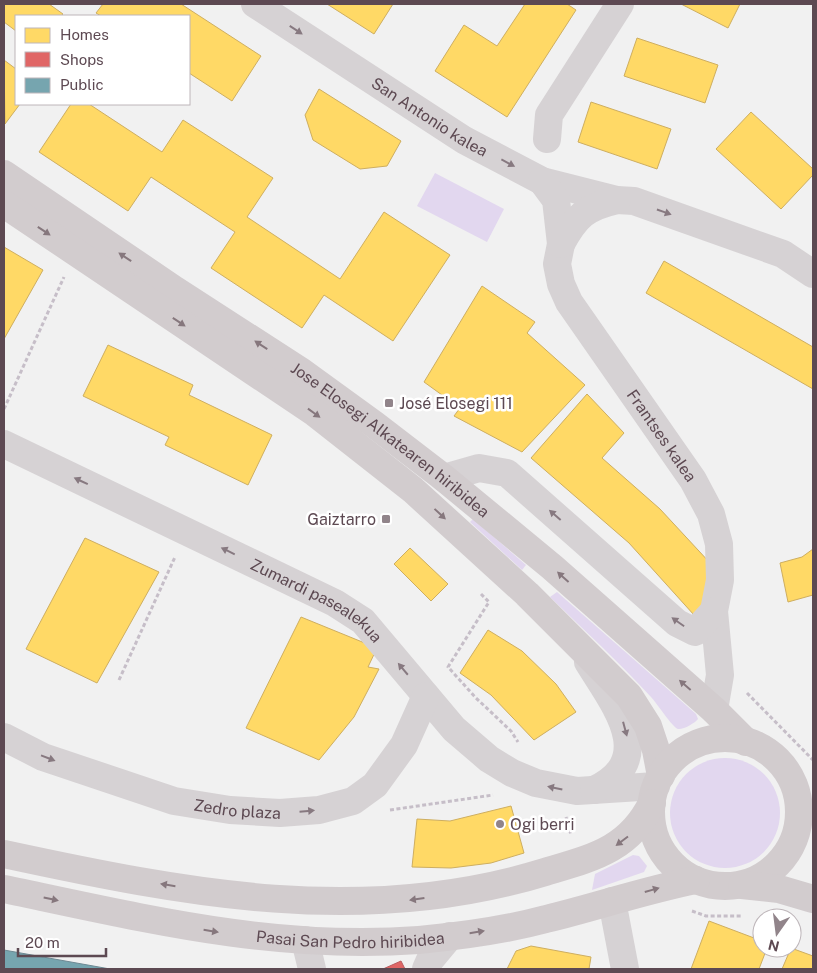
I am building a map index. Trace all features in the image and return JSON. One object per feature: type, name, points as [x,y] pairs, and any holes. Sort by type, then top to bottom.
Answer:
[{"type":"main road","name":"Jose Elosegi Alkatearen hiribidea","points":[[4,174],[175,290],[302,372],[444,478],[552,567],[714,710],[746,742]]},
{"type":"main road","name":"Jose Elosegi Alkatearen hiribidea","points":[[4,204],[315,413],[414,490],[576,642],[617,682],[640,710],[656,750],[656,788]]},
{"type":"main road","points":[[742,885],[759,878],[774,868],[787,854],[795,838],[799,819],[806,809],[786,770],[762,748],[727,738],[701,743],[689,748],[673,760],[656,788],[652,822],[661,849],[679,871],[696,880],[726,886],[742,885],[779,889],[813,899]]},
{"type":"main road","name":"Pasai San Pedro hiribidea","points":[[4,854],[158,884],[246,897],[352,903],[409,900],[462,893],[522,879],[594,856],[612,848],[638,827],[656,788]]},
{"type":"main road","name":"Pasai San Pedro hiribidea","points":[[4,889],[190,928],[241,935],[305,940],[372,941],[450,936],[544,920],[663,887],[696,880]]},
{"type":"street","name":"San Antonio kalea","points":[[255,4],[464,140],[542,181],[617,200],[634,201],[783,254],[813,274]]},
{"type":"street","points":[[547,139],[549,115],[620,4]]},
{"type":"street","name":"Frantses kalea","points":[[542,181],[556,200],[560,244],[557,264],[561,284],[569,302],[693,480],[711,514],[719,544],[720,580],[714,611],[720,675],[714,710]]},
{"type":"street","name":"San Antonio kalea","points":[[560,244],[569,228],[583,213],[597,204],[617,200]]},
{"type":"street","name":"Zumardi pasealekua","points":[[4,444],[335,603],[363,621],[454,729],[489,759],[512,773],[536,783],[561,790],[656,788]]},
{"type":"street","points":[[444,478],[479,468],[506,472],[677,623],[695,632],[714,611]]},
{"type":"street","points":[[576,642],[621,716],[628,742],[622,767],[605,785],[594,790]]},
{"type":"street","name":"Zedro plaza","points":[[4,737],[43,756],[174,801],[230,810],[280,813],[320,810],[353,801],[375,785],[404,745],[426,696]]},
{"type":"street","points":[[612,901],[625,969]]},
{"type":"street","points":[[426,969],[430,960],[450,936]]},
{"type":"street","points":[[305,940],[312,969]]},
{"type":"path","points":[[4,409],[68,270]]},
{"type":"path","points":[[119,680],[187,531]]},
{"type":"path","points":[[475,589],[489,602],[448,667],[476,698],[511,731],[520,746],[512,773]]},
{"type":"path","points":[[720,675],[737,674],[747,694],[813,760]]},
{"type":"path","points":[[688,910],[706,916],[735,917],[749,915]]},
{"type":"shaded area","points":[[435,173],[504,209],[487,242],[417,206]]},
{"type":"shaded area","points":[[473,519],[526,565],[522,570],[470,522]]},
{"type":"shaded area","points":[[557,592],[696,714],[698,719],[686,727],[676,728],[639,684],[550,597]]},
{"type":"shaded area","points":[[725,758],[746,762],[764,774],[776,792],[780,813],[776,834],[764,852],[746,864],[725,868],[704,864],[686,852],[674,834],[670,813],[674,792],[686,774],[704,762]]},
{"type":"shaded area","points":[[633,855],[639,856],[647,866],[644,872],[592,890],[595,874]]},
{"type":"building: Homes","points":[[4,4],[49,4],[63,14],[15,15],[15,30],[4,22]]},
{"type":"building: Homes","points":[[103,4],[181,4],[261,56],[232,101],[190,74],[190,15],[99,15],[96,13]]},
{"type":"building: Homes","points":[[327,4],[393,4],[374,34]]},
{"type":"building: Homes","points":[[525,4],[567,4],[576,10],[507,117],[435,71],[464,25],[497,46]]},
{"type":"building: Homes","points":[[681,4],[740,4],[728,28]]},
{"type":"building: Homes","points":[[637,38],[718,65],[705,103],[624,76]]},
{"type":"building: Homes","points":[[4,60],[15,68],[15,105],[19,105],[5,124]]},
{"type":"building: Homes","points":[[319,89],[401,141],[387,166],[360,169],[313,140],[305,115]]},
{"type":"building: Homes","points":[[591,102],[671,129],[657,169],[578,142]]},
{"type":"building: Homes","points":[[70,105],[91,105],[162,152],[183,120],[273,178],[247,217],[340,279],[384,212],[450,255],[393,341],[324,295],[302,328],[211,268],[235,232],[151,177],[128,211],[39,152]]},
{"type":"building: Homes","points":[[751,112],[813,169],[813,175],[781,209],[716,149]]},
{"type":"building: Homes","points":[[4,247],[43,270],[4,339]]},
{"type":"building: Homes","points":[[664,261],[813,347],[813,389],[646,293]]},
{"type":"building: Homes","points":[[482,286],[535,322],[527,333],[585,385],[522,452],[454,416],[460,408],[424,382]]},
{"type":"building: Homes","points":[[108,345],[193,385],[189,395],[272,435],[248,485],[165,445],[169,437],[83,396]]},
{"type":"building: Homes","points":[[587,394],[624,433],[602,458],[660,509],[711,564],[704,606],[694,615],[629,543],[531,458]]},
{"type":"building: Homes","points":[[85,538],[159,572],[97,683],[26,649]]},
{"type":"building: Homes","points":[[410,548],[448,584],[431,601],[394,564]]},
{"type":"building: Homes","points":[[813,549],[813,595],[788,602],[780,563],[802,557]]},
{"type":"building: Homes","points":[[301,617],[377,648],[368,667],[379,669],[354,717],[319,760],[246,728]]},
{"type":"building: Homes","points":[[488,630],[522,651],[556,684],[576,712],[534,740],[491,695],[460,673]]},
{"type":"building: Homes","points":[[511,806],[524,853],[491,863],[451,868],[412,867],[417,819],[450,821]]},
{"type":"building: Homes","points":[[709,921],[752,937],[752,958],[763,958],[759,969],[691,969]]},
{"type":"building: Homes","points":[[531,946],[591,957],[589,969],[507,969],[516,951]]},
{"type":"building: Homes","points":[[802,952],[813,956],[813,969],[782,969],[787,958],[802,958]]},
{"type":"building: Shops","points":[[401,961],[405,969],[383,969]]},
{"type":"building: Public","points":[[4,950],[110,969],[4,969]]},
{"type":"place","name":"José Elosegi 111","points":[[389,403]]},
{"type":"place","name":"Gaiztarro","points":[[386,519]]},
{"type":"place","name":"Ogi berri","points":[[500,824]]}]
